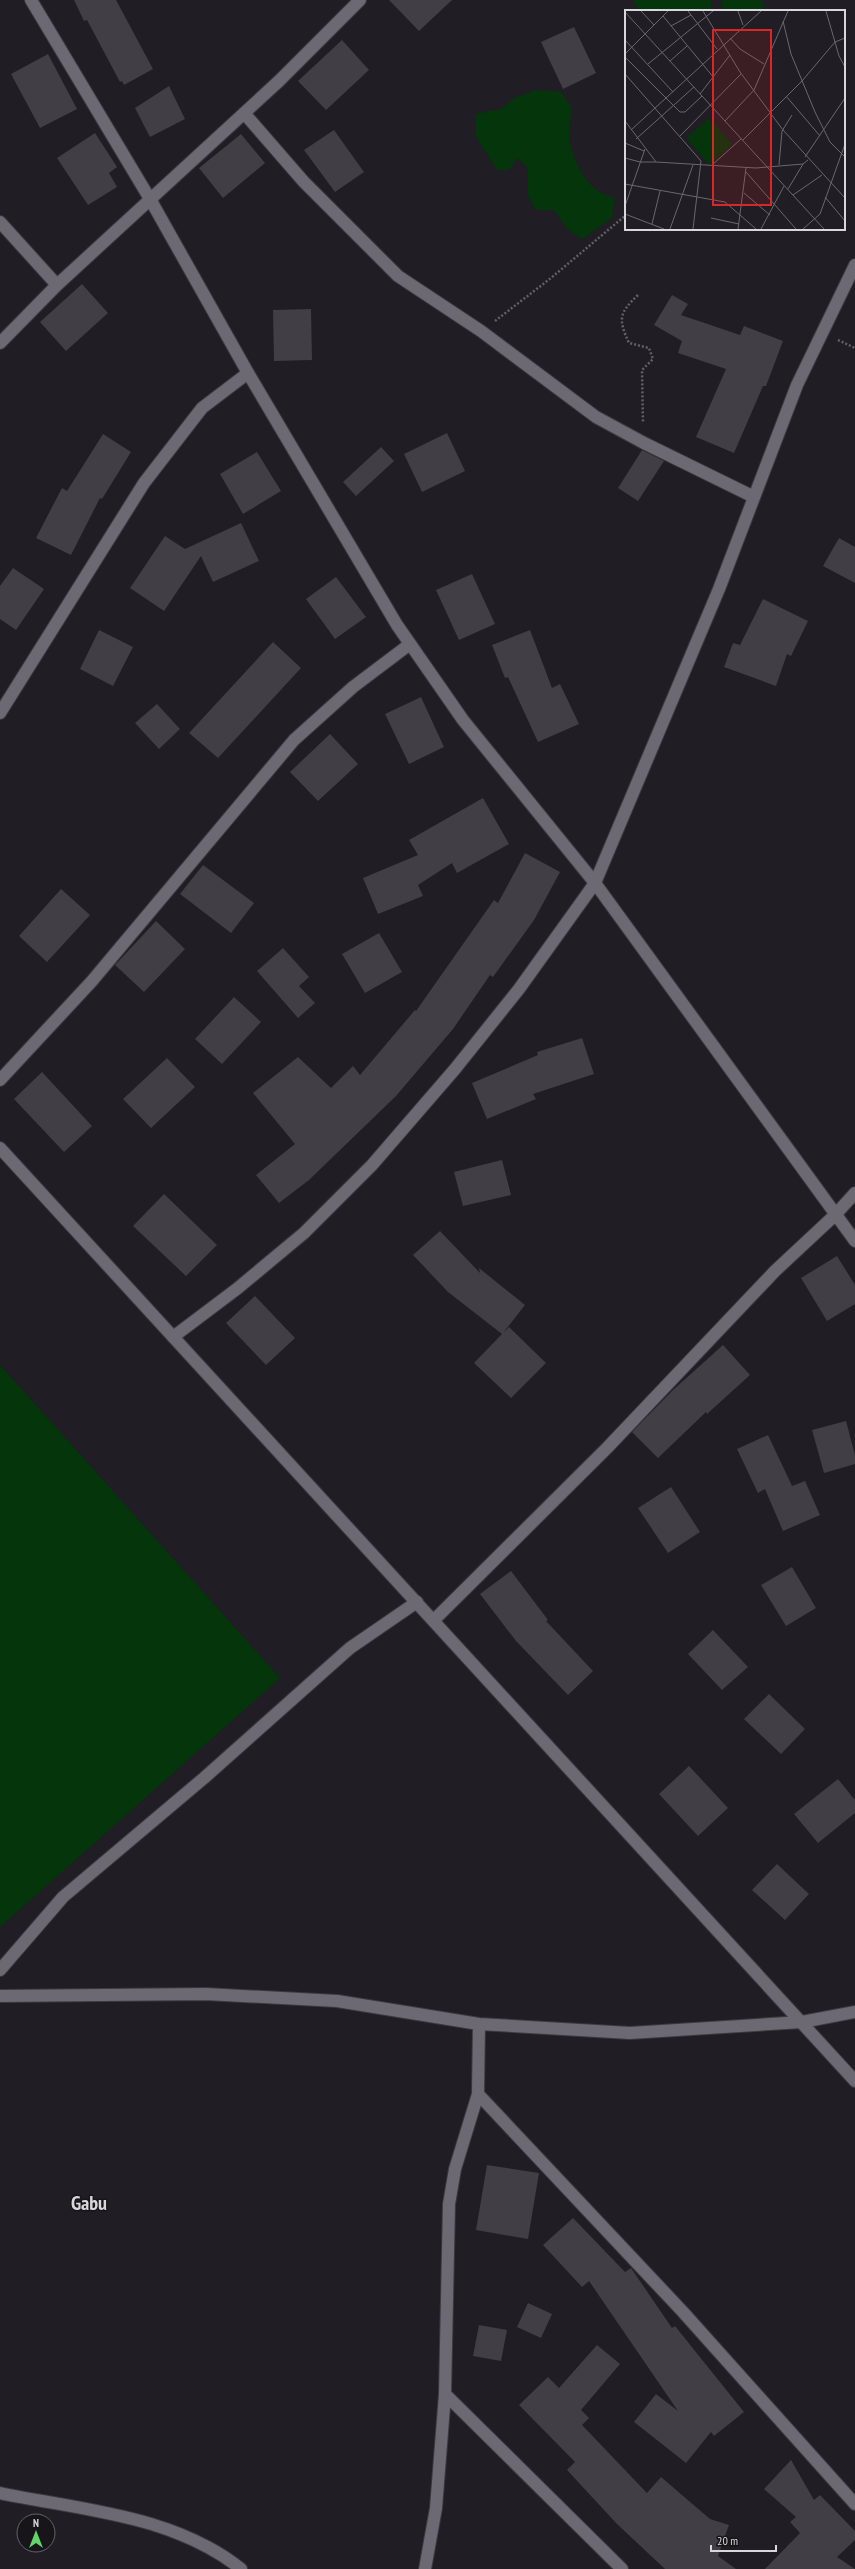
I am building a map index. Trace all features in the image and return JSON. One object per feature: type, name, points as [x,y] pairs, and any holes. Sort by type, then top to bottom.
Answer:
[{"type":"street","points":[[30,0],[150,199],[248,373],[410,644],[463,720],[595,883],[855,1241]]},
{"type":"street","points":[[0,343],[57,285],[279,81],[360,0]]},
{"type":"street","points":[[244,113],[304,182],[398,276],[481,331],[596,416],[644,443],[754,497]]},
{"type":"street","points":[[0,222],[57,285]]},
{"type":"street","points":[[173,1337],[238,1288],[304,1233],[372,1165],[455,1069],[514,995],[595,883],[719,589],[797,385],[855,265]]},
{"type":"street","points":[[0,713],[4,699],[144,484],[202,408],[248,373]]},
{"type":"street","points":[[0,1080],[92,981],[294,740],[353,687],[410,644]]},
{"type":"street","points":[[0,1148],[855,2081]]},
{"type":"street","points":[[434,1620],[607,1448],[775,1270],[836,1215],[855,1193]]},
{"type":"street","points":[[0,1970],[63,1897],[204,1778],[350,1648],[417,1602]]},
{"type":"street","points":[[0,1996],[206,1994],[306,1999],[360,2004],[479,2024],[630,2033],[802,2022],[855,2012]]},
{"type":"street","points":[[425,2569],[436,2508],[445,2394],[449,2204],[455,2169],[478,2094],[479,2024]]},
{"type":"street","points":[[478,2094],[683,2312],[855,2504]]},
{"type":"street","points":[[445,2394],[622,2569]]},
{"type":"street","points":[[0,2493],[124,2517],[174,2530],[230,2560],[242,2569]]},
{"type":"path","points":[[481,331],[552,278],[625,216]]},
{"type":"path","points":[[638,295],[624,309],[621,326],[629,343],[649,348],[653,359],[642,370],[640,390],[644,443]]},
{"type":"green space","points":[[633,0],[712,0],[710,10],[638,10]]},
{"type":"green space","points":[[721,0],[762,0],[764,10],[723,10]]},
{"type":"green space","points":[[537,90],[561,92],[569,103],[571,114],[569,138],[578,166],[589,183],[597,190],[605,195],[614,197],[612,218],[582,239],[568,230],[554,210],[536,210],[528,196],[528,168],[517,158],[509,170],[497,170],[476,137],[475,114],[501,109],[514,98]]},
{"type":"green space","points":[[0,1365],[280,1678],[0,1927]]},
{"type":"building","points":[[74,0],[116,0],[153,69],[124,85],[122,81],[120,82],[87,20],[84,21]]},
{"type":"building","points":[[389,0],[452,0],[419,31]]},
{"type":"building","points":[[574,27],[596,73],[563,89],[541,42]]},
{"type":"building","points":[[342,40],[369,70],[326,110],[298,81]]},
{"type":"building","points":[[48,54],[77,109],[40,128],[11,74]]},
{"type":"building","points":[[169,86],[185,119],[150,137],[135,108]]},
{"type":"building","points":[[334,130],[364,172],[335,192],[304,150]]},
{"type":"building","points":[[95,133],[117,167],[109,173],[117,187],[88,205],[57,158]]},
{"type":"building","points":[[241,134],[265,163],[223,198],[199,168]]},
{"type":"building","points":[[82,284],[108,313],[66,351],[40,322]]},
{"type":"building","points":[[672,295],[688,304],[681,315],[740,335],[744,326],[783,341],[766,386],[763,386],[734,453],[696,437],[726,369],[678,353],[682,341],[654,325]]},
{"type":"building","points":[[311,309],[312,360],[274,361],[273,310]]},
{"type":"building","points":[[447,433],[465,471],[422,492],[404,454]]},
{"type":"building","points":[[103,434],[131,452],[102,499],[100,498],[71,555],[36,538],[62,488],[67,491]]},
{"type":"building","points":[[381,447],[394,461],[356,496],[343,482]]},
{"type":"building","points":[[642,450],[664,461],[638,501],[618,488]]},
{"type":"building","points":[[257,452],[281,491],[243,514],[220,474]]},
{"type":"building","points":[[241,523],[259,561],[213,582],[201,556],[164,611],[130,588],[165,536],[185,549]]},
{"type":"building","points":[[839,538],[855,547],[855,583],[823,566]]},
{"type":"building","points":[[13,568],[44,589],[16,630],[0,619],[0,586]]},
{"type":"building","points":[[472,574],[495,624],[459,640],[436,590]]},
{"type":"building","points":[[336,577],[366,617],[335,639],[306,599]]},
{"type":"building","points":[[763,599],[808,621],[791,656],[787,654],[776,686],[724,667],[733,643],[740,645]]},
{"type":"building","points":[[99,630],[133,647],[113,686],[80,669]]},
{"type":"building","points":[[530,630],[552,688],[560,684],[579,724],[538,742],[508,677],[505,678],[492,645]]},
{"type":"building","points":[[273,642],[301,668],[218,758],[189,733]]},
{"type":"building","points":[[421,697],[444,747],[409,764],[385,714]]},
{"type":"building","points":[[157,704],[180,729],[159,749],[135,723]]},
{"type":"building","points":[[330,734],[358,764],[318,801],[290,772]]},
{"type":"building","points":[[483,798],[509,844],[457,873],[452,863],[418,885],[423,896],[378,914],[363,878],[418,855],[409,840]]},
{"type":"building","points":[[525,853],[560,872],[534,920],[493,977],[490,975],[453,1029],[396,1096],[309,1180],[279,1203],[256,1175],[295,1144],[253,1093],[298,1057],[331,1088],[353,1066],[360,1075],[415,1010],[416,1011],[494,900],[498,903]]},
{"type":"building","points":[[203,865],[254,903],[231,933],[180,894]]},
{"type":"building","points":[[61,889],[90,915],[47,962],[19,936]]},
{"type":"building","points":[[156,921],[185,949],[144,992],[115,965]]},
{"type":"building","points":[[379,933],[402,972],[365,993],[342,954]]},
{"type":"building","points":[[283,948],[309,977],[299,986],[315,1003],[298,1018],[257,971]]},
{"type":"building","points":[[234,997],[261,1022],[222,1064],[195,1039]]},
{"type":"building","points":[[582,1038],[594,1074],[533,1094],[536,1099],[487,1119],[472,1083],[538,1055],[537,1052]]},
{"type":"building","points":[[167,1058],[195,1087],[151,1128],[123,1099]]},
{"type":"building","points":[[42,1072],[92,1126],[64,1152],[14,1099]]},
{"type":"building","points":[[502,1160],[511,1195],[463,1206],[454,1172]]},
{"type":"building","points":[[164,1194],[217,1245],[186,1276],[133,1226]]},
{"type":"building","points":[[440,1231],[480,1273],[479,1268],[525,1305],[503,1333],[509,1327],[546,1363],[511,1398],[474,1363],[502,1334],[448,1292],[413,1255]]},
{"type":"building","points":[[837,1256],[855,1285],[855,1304],[827,1321],[801,1278]]},
{"type":"building","points":[[255,1296],[295,1338],[266,1365],[226,1323]]},
{"type":"building","points":[[723,1345],[750,1375],[707,1414],[706,1412],[658,1458],[632,1432],[673,1390]]},
{"type":"building","points":[[846,1421],[855,1455],[855,1464],[824,1473],[812,1430]]},
{"type":"building","points":[[768,1435],[792,1486],[805,1481],[820,1515],[783,1531],[765,1489],[758,1493],[737,1449]]},
{"type":"building","points":[[671,1487],[700,1532],[668,1553],[638,1508]]},
{"type":"building","points":[[792,1567],[816,1608],[786,1626],[761,1585]]},
{"type":"building","points":[[511,1571],[548,1620],[546,1621],[593,1671],[568,1695],[516,1641],[480,1594]]},
{"type":"building","points":[[713,1630],[748,1667],[722,1690],[688,1654]]},
{"type":"building","points":[[769,1694],[805,1729],[781,1754],[744,1719]]},
{"type":"building","points":[[689,1766],[728,1808],[698,1836],[659,1794]]},
{"type":"building","points":[[838,1779],[855,1800],[855,1813],[818,1843],[794,1814]]},
{"type":"building","points":[[777,1864],[809,1894],[785,1920],[752,1890]]},
{"type":"building","points":[[487,2165],[539,2173],[528,2239],[476,2230]]},
{"type":"building","points":[[573,2218],[625,2272],[631,2268],[672,2328],[675,2326],[744,2412],[714,2436],[711,2432],[686,2463],[634,2422],[656,2394],[678,2411],[589,2281],[582,2287],[543,2245]]},
{"type":"building","points":[[528,2303],[552,2314],[541,2338],[517,2327]]},
{"type":"building","points":[[479,2325],[507,2330],[501,2361],[473,2356]]},
{"type":"building","points":[[597,2345],[620,2364],[581,2410],[589,2418],[582,2425],[647,2493],[661,2477],[710,2519],[729,2525],[718,2556],[736,2569],[665,2569],[617,2524],[567,2470],[575,2462],[519,2405],[548,2377],[559,2388]]},
{"type":"building","points":[[791,2460],[814,2500],[820,2495],[855,2531],[855,2540],[837,2557],[855,2569],[765,2569],[800,2533],[790,2522],[796,2517],[764,2489]]},
{"type":"district","name":"Gabu","points":[[89,2203]]}]
